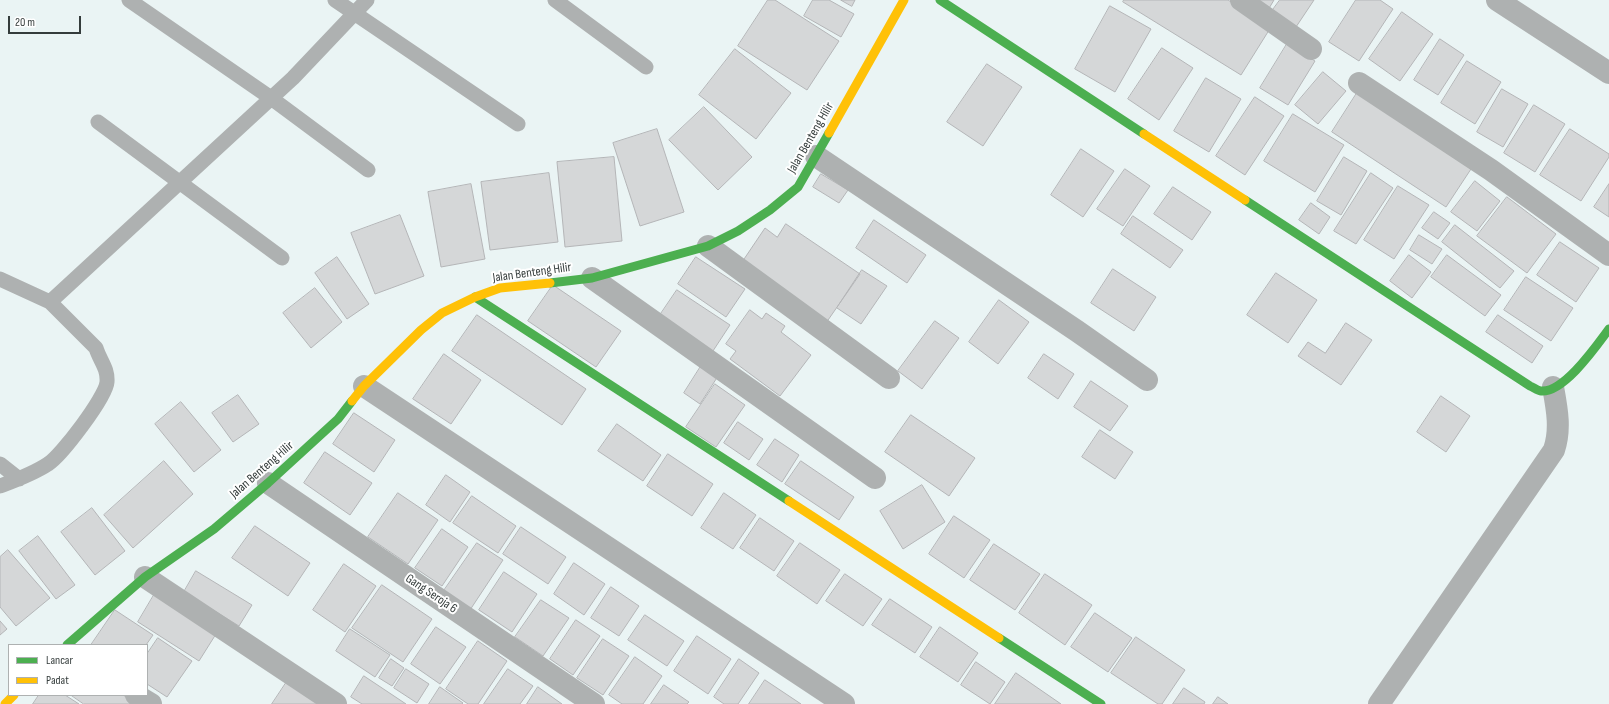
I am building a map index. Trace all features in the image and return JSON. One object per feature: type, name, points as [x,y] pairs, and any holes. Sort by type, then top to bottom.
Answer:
[{"type":"street","name":"Jalan Benteng Hilir","points":[[68,644],[145,577],[214,529],[268,483],[338,419],[364,386],[426,326],[442,313],[500,288],[592,278],[708,246],[738,231],[770,210],[798,187],[904,0]]},
{"type":"street","points":[[940,0],[1511,375],[1542,391],[1553,387],[1569,376],[1609,330]]},
{"type":"street","points":[[1241,0],[1311,49]]},
{"type":"street","points":[[1497,0],[1609,74]]},
{"type":"street","points":[[1359,83],[1491,170],[1609,255]]},
{"type":"street","points":[[816,156],[1077,331],[1147,380]]},
{"type":"street","points":[[708,246],[889,378]]},
{"type":"street","points":[[592,278],[875,478]]},
{"type":"street","points":[[475,298],[1101,704]]},
{"type":"street","points":[[364,386],[844,704]]},
{"type":"street","points":[[1379,704],[1554,450],[1558,438],[1558,419],[1553,387]]},
{"type":"street","name":"Gang Seroja 6","points":[[268,483],[594,704]]},
{"type":"street","points":[[145,577],[336,704]]},
{"type":"street","points":[[138,696],[151,704]]},
{"type":"lane","points":[[129,0],[271,98],[368,170]]},
{"type":"lane","points":[[335,0],[518,124]]},
{"type":"lane","points":[[50,302],[271,98],[367,0]]},
{"type":"lane","points":[[555,0],[646,67]]},
{"type":"lane","points":[[98,122],[282,258]]},
{"type":"lane","points":[[0,279],[50,302],[96,348],[99,358],[107,370],[107,384],[86,420],[49,464],[19,479],[0,486]]},
{"type":"lane","points":[[0,464],[19,479]]},
{"type":"building","points":[[768,0],[775,0],[839,41],[807,90],[738,46]]},
{"type":"building","points":[[813,0],[829,0],[854,14],[841,37],[804,16]]},
{"type":"building","points":[[841,0],[855,0],[852,6]]},
{"type":"building","points":[[1124,0],[1228,0],[1271,27],[1241,75],[1123,2]]},
{"type":"building","points":[[1252,0],[1274,0],[1268,10]]},
{"type":"building","points":[[1280,0],[1314,0],[1296,27],[1272,11]]},
{"type":"building","points":[[1356,0],[1380,0],[1393,9],[1359,61],[1329,42]]},
{"type":"building","points":[[1110,6],[1151,29],[1115,92],[1075,69]]},
{"type":"building","points":[[1402,12],[1433,34],[1400,81],[1369,59]]},
{"type":"building","points":[[1440,39],[1464,55],[1438,95],[1414,80]]},
{"type":"building","points":[[1287,44],[1315,61],[1288,105],[1260,88]]},
{"type":"building","points":[[1162,48],[1193,68],[1159,120],[1128,99]]},
{"type":"building","points":[[735,49],[791,93],[756,139],[699,95]]},
{"type":"building","points":[[1467,61],[1501,82],[1475,124],[1441,103]]},
{"type":"building","points":[[987,64],[1022,87],[983,146],[947,122]]},
{"type":"building","points":[[1323,72],[1346,91],[1318,124],[1295,105]]},
{"type":"building","points":[[1206,78],[1241,99],[1209,152],[1174,131]]},
{"type":"building","points":[[1502,89],[1528,104],[1503,147],[1477,132]]},
{"type":"building","points":[[1357,93],[1471,169],[1446,207],[1332,132]]},
{"type":"building","points":[[1255,97],[1284,116],[1245,175],[1216,156]]},
{"type":"building","points":[[1534,105],[1565,124],[1535,172],[1504,153]]},
{"type":"building","points":[[704,107],[752,157],[718,190],[669,140]]},
{"type":"building","points":[[1293,114],[1344,145],[1315,192],[1264,161]]},
{"type":"building","points":[[657,129],[684,212],[640,226],[613,143]]},
{"type":"building","points":[[1570,129],[1609,154],[1609,157],[1581,201],[1540,175]]},
{"type":"building","points":[[1081,149],[1114,171],[1083,217],[1051,195]]},
{"type":"building","points":[[614,157],[622,241],[565,247],[557,162]]},
{"type":"building","points":[[1344,157],[1367,171],[1341,215],[1317,201]]},
{"type":"building","points":[[1125,169],[1150,186],[1123,226],[1097,209]]},
{"type":"building","points":[[549,173],[558,242],[490,250],[481,182]]},
{"type":"building","points":[[1371,173],[1393,188],[1356,244],[1334,231]]},
{"type":"building","points":[[821,174],[848,190],[839,203],[813,187]]},
{"type":"building","points":[[1475,181],[1500,201],[1477,231],[1451,212]]},
{"type":"building","points":[[471,184],[485,259],[441,267],[428,192]]},
{"type":"building","points":[[1609,184],[1609,217],[1594,207]]},
{"type":"building","points":[[1398,186],[1429,205],[1394,259],[1364,240]]},
{"type":"building","points":[[1173,187],[1211,212],[1192,240],[1154,214]]},
{"type":"building","points":[[1507,197],[1556,234],[1527,273],[1477,236]]},
{"type":"building","points":[[1311,203],[1330,217],[1319,234],[1299,220]]},
{"type":"building","points":[[1434,212],[1450,223],[1438,239],[1422,228]]},
{"type":"building","points":[[400,215],[424,276],[375,294],[351,233]]},
{"type":"building","points":[[1133,216],[1183,250],[1170,268],[1121,234]]},
{"type":"building","points":[[874,220],[926,255],[907,283],[856,248]]},
{"type":"building","points":[[786,224],[860,274],[826,323],[740,265],[765,228],[777,237]]},
{"type":"building","points":[[1455,225],[1514,271],[1500,288],[1442,242]]},
{"type":"building","points":[[1419,235],[1442,249],[1432,264],[1410,250]]},
{"type":"building","points":[[1560,242],[1599,268],[1576,302],[1537,275]]},
{"type":"building","points":[[1409,255],[1431,272],[1412,298],[1390,281]]},
{"type":"building","points":[[1447,255],[1501,295],[1485,316],[1431,277]]},
{"type":"building","points":[[337,257],[369,304],[347,319],[315,273]]},
{"type":"building","points":[[696,257],[745,289],[726,317],[678,284]]},
{"type":"building","points":[[1113,269],[1156,297],[1134,331],[1091,303]]},
{"type":"building","points":[[862,270],[887,286],[861,324],[837,308]]},
{"type":"building","points":[[1276,273],[1317,300],[1288,343],[1247,315]]},
{"type":"building","points":[[1526,277],[1573,308],[1551,341],[1504,310]]},
{"type":"building","points":[[553,285],[621,331],[596,367],[528,321]]},
{"type":"building","points":[[315,288],[342,322],[311,348],[283,313]]},
{"type":"building","points":[[677,290],[730,325],[709,357],[656,321]]},
{"type":"building","points":[[999,300],[1029,322],[998,364],[969,342]]},
{"type":"building","points":[[750,310],[762,319],[766,313],[785,326],[781,332],[811,355],[780,396],[730,359],[736,351],[726,344]]},
{"type":"building","points":[[477,315],[586,389],[562,425],[452,351]]},
{"type":"building","points":[[1498,315],[1543,346],[1532,363],[1486,332]]},
{"type":"building","points":[[935,321],[959,338],[922,389],[898,371]]},
{"type":"building","points":[[1346,323],[1372,340],[1341,385],[1298,356],[1308,342],[1325,353]]},
{"type":"building","points":[[444,354],[481,380],[451,424],[413,399]]},
{"type":"building","points":[[1044,354],[1074,374],[1058,399],[1028,378]]},
{"type":"building","points":[[703,363],[720,373],[700,404],[684,393]]},
{"type":"building","points":[[1091,381],[1128,406],[1110,431],[1074,407]]},
{"type":"building","points":[[715,384],[745,405],[716,447],[686,427]]},
{"type":"building","points":[[238,395],[259,424],[233,442],[212,413]]},
{"type":"building","points":[[1441,396],[1470,416],[1446,452],[1417,432]]},
{"type":"building","points":[[181,402],[221,450],[194,472],[155,424]]},
{"type":"building","points":[[354,413],[395,440],[374,472],[333,444]]},
{"type":"building","points":[[911,415],[975,458],[949,496],[885,452]]},
{"type":"building","points":[[738,422],[763,439],[749,460],[724,443]]},
{"type":"building","points":[[617,424],[661,455],[643,481],[598,451]]},
{"type":"building","points":[[1100,430],[1133,452],[1115,479],[1082,457]]},
{"type":"building","points":[[775,439],[799,455],[782,482],[757,465]]},
{"type":"building","points":[[325,452],[372,483],[350,515],[304,483]]},
{"type":"building","points":[[668,454],[713,484],[692,516],[647,486]]},
{"type":"building","points":[[164,461],[193,494],[133,548],[104,515]]},
{"type":"building","points":[[801,461],[854,497],[839,520],[785,484]]},
{"type":"building","points":[[446,475],[470,492],[450,522],[426,505]]},
{"type":"building","points":[[922,485],[945,522],[903,549],[880,511]]},
{"type":"building","points":[[398,493],[438,520],[408,564],[368,537]]},
{"type":"building","points":[[724,493],[756,515],[733,549],[701,528]]},
{"type":"building","points":[[472,496],[516,526],[498,553],[453,523]]},
{"type":"building","points":[[92,508],[125,551],[95,575],[61,532]]},
{"type":"building","points":[[954,516],[990,540],[964,578],[929,554]]},
{"type":"building","points":[[760,518],[794,541],[774,571],[740,548]]},
{"type":"building","points":[[255,526],[310,563],[288,596],[232,558]]},
{"type":"building","points":[[521,527],[566,557],[548,584],[503,554]]},
{"type":"building","points":[[442,529],[468,547],[442,586],[415,568]]},
{"type":"building","points":[[38,536],[75,585],[56,599],[19,551]]},
{"type":"building","points":[[477,543],[503,560],[470,610],[443,592]]},
{"type":"building","points":[[800,543],[840,570],[817,604],[777,576]]},
{"type":"building","points":[[994,544],[1040,574],[1015,610],[970,580]]},
{"type":"building","points":[[8,550],[50,598],[16,626],[0,607],[0,557]]},
{"type":"building","points":[[574,563],[605,584],[584,615],[554,594]]},
{"type":"building","points":[[344,564],[376,586],[345,632],[313,610]]},
{"type":"building","points":[[196,571],[252,605],[239,626],[184,592]]},
{"type":"building","points":[[504,572],[537,594],[512,632],[479,610]]},
{"type":"building","points":[[845,574],[882,599],[863,626],[826,601]]},
{"type":"building","points":[[1045,574],[1092,605],[1065,645],[1019,613]]},
{"type":"building","points":[[382,585],[432,619],[403,662],[352,628]]},
{"type":"building","points":[[611,587],[639,606],[619,636],[591,618]]},
{"type":"building","points":[[154,595],[216,634],[199,661],[138,622]]},
{"type":"building","points":[[890,599],[932,627],[915,653],[872,625]]},
{"type":"building","points":[[541,600],[569,618],[543,656],[515,637]]},
{"type":"building","points":[[115,610],[153,635],[147,644],[92,644]]},
{"type":"building","points":[[1095,613],[1132,638],[1108,672],[1071,647]]},
{"type":"building","points":[[645,615],[684,641],[667,666],[628,640]]},
{"type":"building","points":[[576,620],[600,636],[573,675],[550,659]]},
{"type":"building","points":[[0,621],[7,629],[0,635]]},
{"type":"building","points":[[436,627],[466,647],[440,684],[411,664]]},
{"type":"building","points":[[940,627],[978,653],[958,682],[920,657]]},
{"type":"building","points":[[350,629],[390,655],[375,677],[336,651]]},
{"type":"building","points":[[697,636],[731,659],[708,694],[674,671]]},
{"type":"building","points":[[1136,637],[1185,670],[1162,704],[1158,704],[1111,673]]},
{"type":"building","points":[[158,638],[192,661],[167,697],[148,685],[148,653]]},
{"type":"building","points":[[603,639],[629,656],[603,695],[577,678]]},
{"type":"building","points":[[478,641],[507,661],[478,704],[468,704],[446,689]]},
{"type":"building","points":[[635,657],[662,676],[643,704],[622,704],[609,695]]},
{"type":"building","points":[[391,659],[404,668],[392,686],[379,678]]},
{"type":"building","points":[[739,659],[759,673],[738,704],[724,704],[714,697]]},
{"type":"building","points":[[976,662],[1005,682],[990,704],[961,685]]},
{"type":"building","points":[[406,669],[429,684],[417,703],[394,688]]},
{"type":"building","points":[[508,669],[533,686],[520,704],[484,704]]},
{"type":"building","points":[[1016,673],[1061,704],[995,704]]},
{"type":"building","points":[[364,676],[406,704],[362,704],[351,697]]},
{"type":"building","points":[[290,677],[329,704],[272,704]]},
{"type":"building","points":[[765,680],[801,704],[749,704]]},
{"type":"building","points":[[664,685],[689,702],[687,704],[651,704]]},
{"type":"building","points":[[440,687],[463,703],[429,704]]},
{"type":"building","points":[[538,687],[562,704],[527,704]]},
{"type":"building","points":[[1184,688],[1205,702],[1204,704],[1173,704]]},
{"type":"building","points":[[38,696],[67,696],[79,704],[33,704]]},
{"type":"building","points":[[72,696],[125,696],[137,704],[84,704]]},
{"type":"building","points":[[1218,697],[1228,704],[1213,704]]},
{"type":"traffic: fast","points":[[940,0],[1144,134]]},
{"type":"traffic: fast","points":[[550,283],[592,278],[708,246],[738,231],[770,210],[798,187],[829,133]]},
{"type":"traffic: fast","points":[[1245,200],[1538,390],[1550,390],[1560,384],[1579,367],[1609,329]]},
{"type":"traffic: fast","points":[[475,297],[789,501]]},
{"type":"traffic: fast","points":[[68,644],[145,577],[214,529],[268,483],[338,419],[352,401]]},
{"type":"traffic: fast","points":[[999,638],[1101,704]]},
{"type":"traffic: slow","points":[[829,133],[904,0]]},
{"type":"traffic: slow","points":[[1144,134],[1245,200]]},
{"type":"traffic: slow","points":[[352,401],[364,386],[421,330],[442,313],[475,297],[500,288],[550,283]]},
{"type":"traffic: slow","points":[[789,501],[999,638]]},
{"type":"traffic: slow","points":[[5,704],[13,696]]}]
